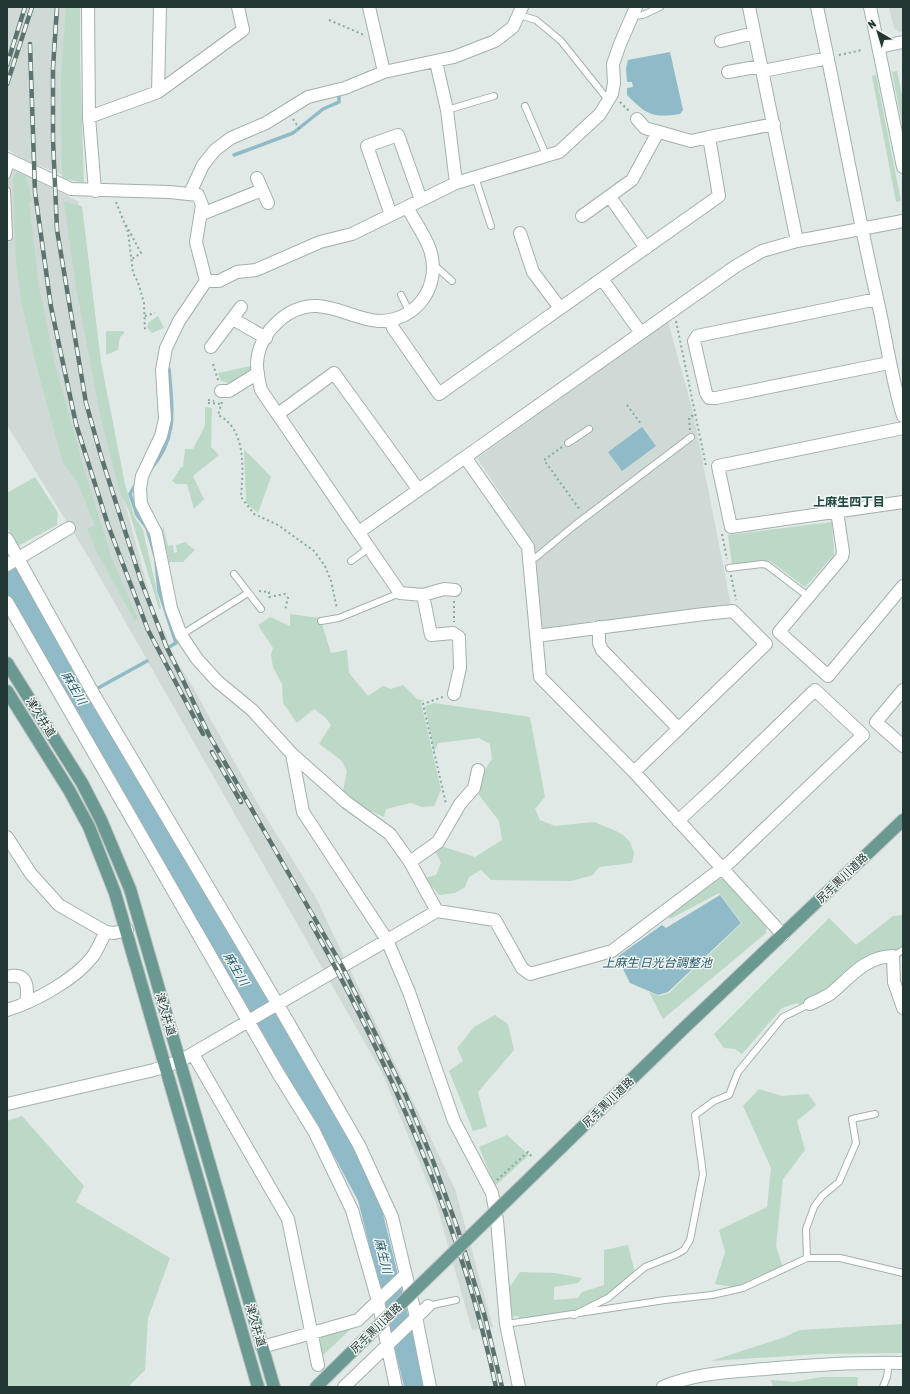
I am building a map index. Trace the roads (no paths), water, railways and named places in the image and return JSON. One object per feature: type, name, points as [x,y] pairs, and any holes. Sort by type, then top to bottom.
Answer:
[{"type":"main road","name":"津久井道","points":[[7,663],[82,784],[117,855],[134,904],[274,1387]]},
{"type":"main road","name":"津久井道","points":[[7,691],[69,790],[89,827],[104,861],[127,930],[258,1387]]},
{"type":"main road","name":"尻手黒川道路","points":[[316,1387],[681,1030],[903,820]]},
{"type":"street","points":[[88,7],[89,117],[95,191]]},
{"type":"street","points":[[158,92],[160,7]]},
{"type":"street","points":[[89,117],[158,92],[243,30],[238,7]]},
{"type":"street","points":[[370,7],[384,72]]},
{"type":"street","points":[[749,7],[798,241]]},
{"type":"street","points":[[817,7],[860,229],[877,299],[889,363],[903,416]]},
{"type":"street","points":[[870,7],[903,167]]},
{"type":"street","points":[[190,193],[203,165],[215,150],[231,138],[266,123],[308,97],[345,88],[384,72],[454,57],[495,40],[513,27],[520,11]]},
{"type":"street","points":[[206,281],[219,281],[237,272],[256,270],[320,242],[352,234],[456,183],[527,161],[547,157],[559,152],[582,133],[600,114],[611,98],[614,83],[613,64],[634,12]]},
{"type":"street","points":[[721,41],[754,33]]},
{"type":"street","points":[[879,47],[903,42]]},
{"type":"street","points":[[728,72],[828,58]]},
{"type":"street","points":[[436,62],[447,110],[456,183]]},
{"type":"street","points":[[637,119],[644,128],[691,141],[774,124]]},
{"type":"street","points":[[582,216],[632,180],[658,132]]},
{"type":"street","points":[[391,215],[367,146],[398,135],[421,200]]},
{"type":"street","points":[[390,320],[393,328],[439,394],[719,196],[709,137]]},
{"type":"street","points":[[9,160],[70,189],[190,193],[198,195],[202,205],[202,214],[196,242],[206,281],[179,321],[166,348],[162,370],[165,419],[161,436],[142,476],[139,493],[141,504],[156,533],[171,608],[181,636],[197,659],[217,680],[252,710],[292,754],[346,802],[390,834],[410,862],[437,911]]},
{"type":"street","points":[[257,178],[268,203]]},
{"type":"street","points":[[202,214],[262,190]]},
{"type":"street","points":[[610,197],[646,248]]},
{"type":"street","points":[[407,208],[429,247],[433,264],[432,281],[427,295],[419,306],[410,313],[390,320],[368,319],[339,310],[316,306],[288,314],[271,329],[259,351],[258,373],[261,390],[400,593],[423,595],[444,589],[455,590]]},
{"type":"street","points":[[359,532],[736,266],[762,251],[798,241],[903,220]]},
{"type":"street","points":[[520,232],[533,272],[560,308]]},
{"type":"street","points":[[602,279],[641,333]]},
{"type":"street","points":[[877,299],[696,336],[694,341],[706,393],[710,398],[889,363]]},
{"type":"street","points":[[211,347],[241,307]]},
{"type":"street","points":[[233,319],[266,338]]},
{"type":"street","points":[[221,391],[229,391],[258,373]]},
{"type":"street","points":[[278,414],[334,373],[418,489]]},
{"type":"street","points":[[903,428],[718,466],[731,527],[903,502]]},
{"type":"street","points":[[465,457],[528,547],[540,677],[634,772],[783,935]]},
{"type":"street","points":[[836,511],[843,552],[842,557],[779,632],[828,676],[903,586]]},
{"type":"street","points":[[13,562],[69,528]]},
{"type":"street","points":[[7,539],[13,562],[93,693],[273,1005],[359,1145],[392,1217],[402,1278],[430,1387]]},
{"type":"street","points":[[423,595],[431,635],[453,633],[459,637],[460,668],[454,694]]},
{"type":"street","points":[[7,602],[252,1019],[334,1169],[352,1210],[380,1299],[396,1387]]},
{"type":"street","points":[[536,636],[599,627],[733,612],[766,644],[634,772]]},
{"type":"street","points":[[599,627],[599,643],[602,650],[679,729]]},
{"type":"street","points":[[7,1104],[165,1066],[180,1061],[273,1005],[437,911],[495,920],[522,968],[530,974],[612,951],[730,862],[863,735],[815,690],[678,821]]},
{"type":"street","points":[[903,690],[876,722],[903,746]]},
{"type":"street","points":[[292,754],[303,812],[387,940],[409,992],[454,1121],[492,1193],[497,1220],[506,1324],[519,1387]]},
{"type":"street","points":[[410,862],[438,842],[460,804],[474,788],[478,770]]},
{"type":"street","points":[[7,837],[31,874],[58,905],[106,932],[114,933],[127,930]]},
{"type":"street","points":[[7,1010],[53,990],[86,964],[93,956],[106,932]]},
{"type":"street","points":[[810,1004],[829,995],[854,971],[869,961],[899,954],[894,982],[903,1008]]},
{"type":"street","points":[[11,976],[18,976],[26,981],[28,989],[26,1003]]},
{"type":"street","points":[[193,1054],[288,1220],[318,1365]]},
{"type":"street","points":[[262,1348],[358,1320],[402,1278]]},
{"type":"street","points":[[344,1387],[428,1306]]},
{"type":"street","points":[[662,1387],[680,1380],[716,1373],[787,1367],[888,1362],[903,1363]]},
{"type":"lane","points":[[634,12],[643,15],[660,7]]},
{"type":"lane","points":[[520,11],[536,20],[561,41],[611,98]]},
{"type":"lane","points":[[447,110],[494,96]]},
{"type":"lane","points":[[525,106],[547,157]]},
{"type":"lane","points":[[7,175],[9,160]]},
{"type":"lane","points":[[475,177],[491,226]]},
{"type":"lane","points":[[7,191],[9,237],[7,237]]},
{"type":"lane","points":[[433,264],[452,281]]},
{"type":"lane","points":[[401,296],[410,313]]},
{"type":"lane","points":[[568,443],[589,429]]},
{"type":"lane","points":[[529,558],[536,558],[585,517],[691,437]]},
{"type":"lane","points":[[351,561],[369,548]]},
{"type":"lane","points":[[729,568],[762,564],[767,565],[808,597]]},
{"type":"lane","points":[[234,574],[261,608]]},
{"type":"lane","points":[[181,636],[248,592]]},
{"type":"lane","points":[[321,621],[339,618],[400,593]]},
{"type":"lane","points":[[574,1315],[608,1298],[645,1267],[684,1250],[690,1240],[703,1174],[695,1115],[714,1101],[729,1095],[738,1072],[783,1017],[810,1004]]},
{"type":"lane","points":[[807,1258],[806,1229],[814,1207],[822,1196],[839,1182],[856,1143],[852,1119],[875,1114]]},
{"type":"lane","points":[[506,1324],[574,1315],[665,1300],[712,1295],[743,1288],[807,1258],[840,1258],[903,1273]]},
{"type":"lane","points":[[428,1306],[456,1300]]},
{"type":"lane","points":[[883,1387],[887,1377],[888,1362]]},
{"type":"water","points":[[670,52],[683,110],[680,114],[663,116],[650,114],[627,95],[627,88],[633,87],[632,82],[627,82],[626,68],[628,60]]},
{"type":"water","points":[[642,427],[656,446],[622,471],[608,452]]},
{"type":"water","name":"上麻生 日光台調整池","points":[[720,895],[741,923],[668,992],[658,995],[630,983],[617,957],[662,925],[666,928]]},
{"type":"waterway","points":[[234,155],[293,133],[323,109],[339,102],[339,95]]},
{"type":"waterway","points":[[150,470],[166,446],[170,434],[172,409],[169,369]]},
{"type":"waterway","points":[[135,485],[130,494],[137,515],[147,528],[155,556]]},
{"type":"waterway","points":[[156,562],[159,591],[176,643],[169,647]]},
{"type":"waterway","name":"麻生川","points":[[7,571],[49,647],[339,1143],[368,1197],[415,1387]]},
{"type":"waterway","points":[[80,698],[147,661]]},
{"type":"railway","points":[[7,65],[25,7]]},
{"type":"railway","points":[[7,84],[32,7]]},
{"type":"railway","points":[[57,7],[53,68],[53,140],[57,230],[86,403],[101,456],[141,581],[166,646],[209,735],[342,966],[406,1096],[433,1161],[457,1227],[485,1317],[502,1387]]},
{"type":"railway","points":[[30,44],[35,192],[51,307],[76,424],[108,525],[148,630],[203,734]]},
{"type":"railway","points":[[212,752],[241,802]]},
{"type":"railway","points":[[311,923],[369,1034],[421,1148],[464,1266],[496,1387]]},
{"type":"district","name":"上麻生四丁目","points":[[849,502]]}]
